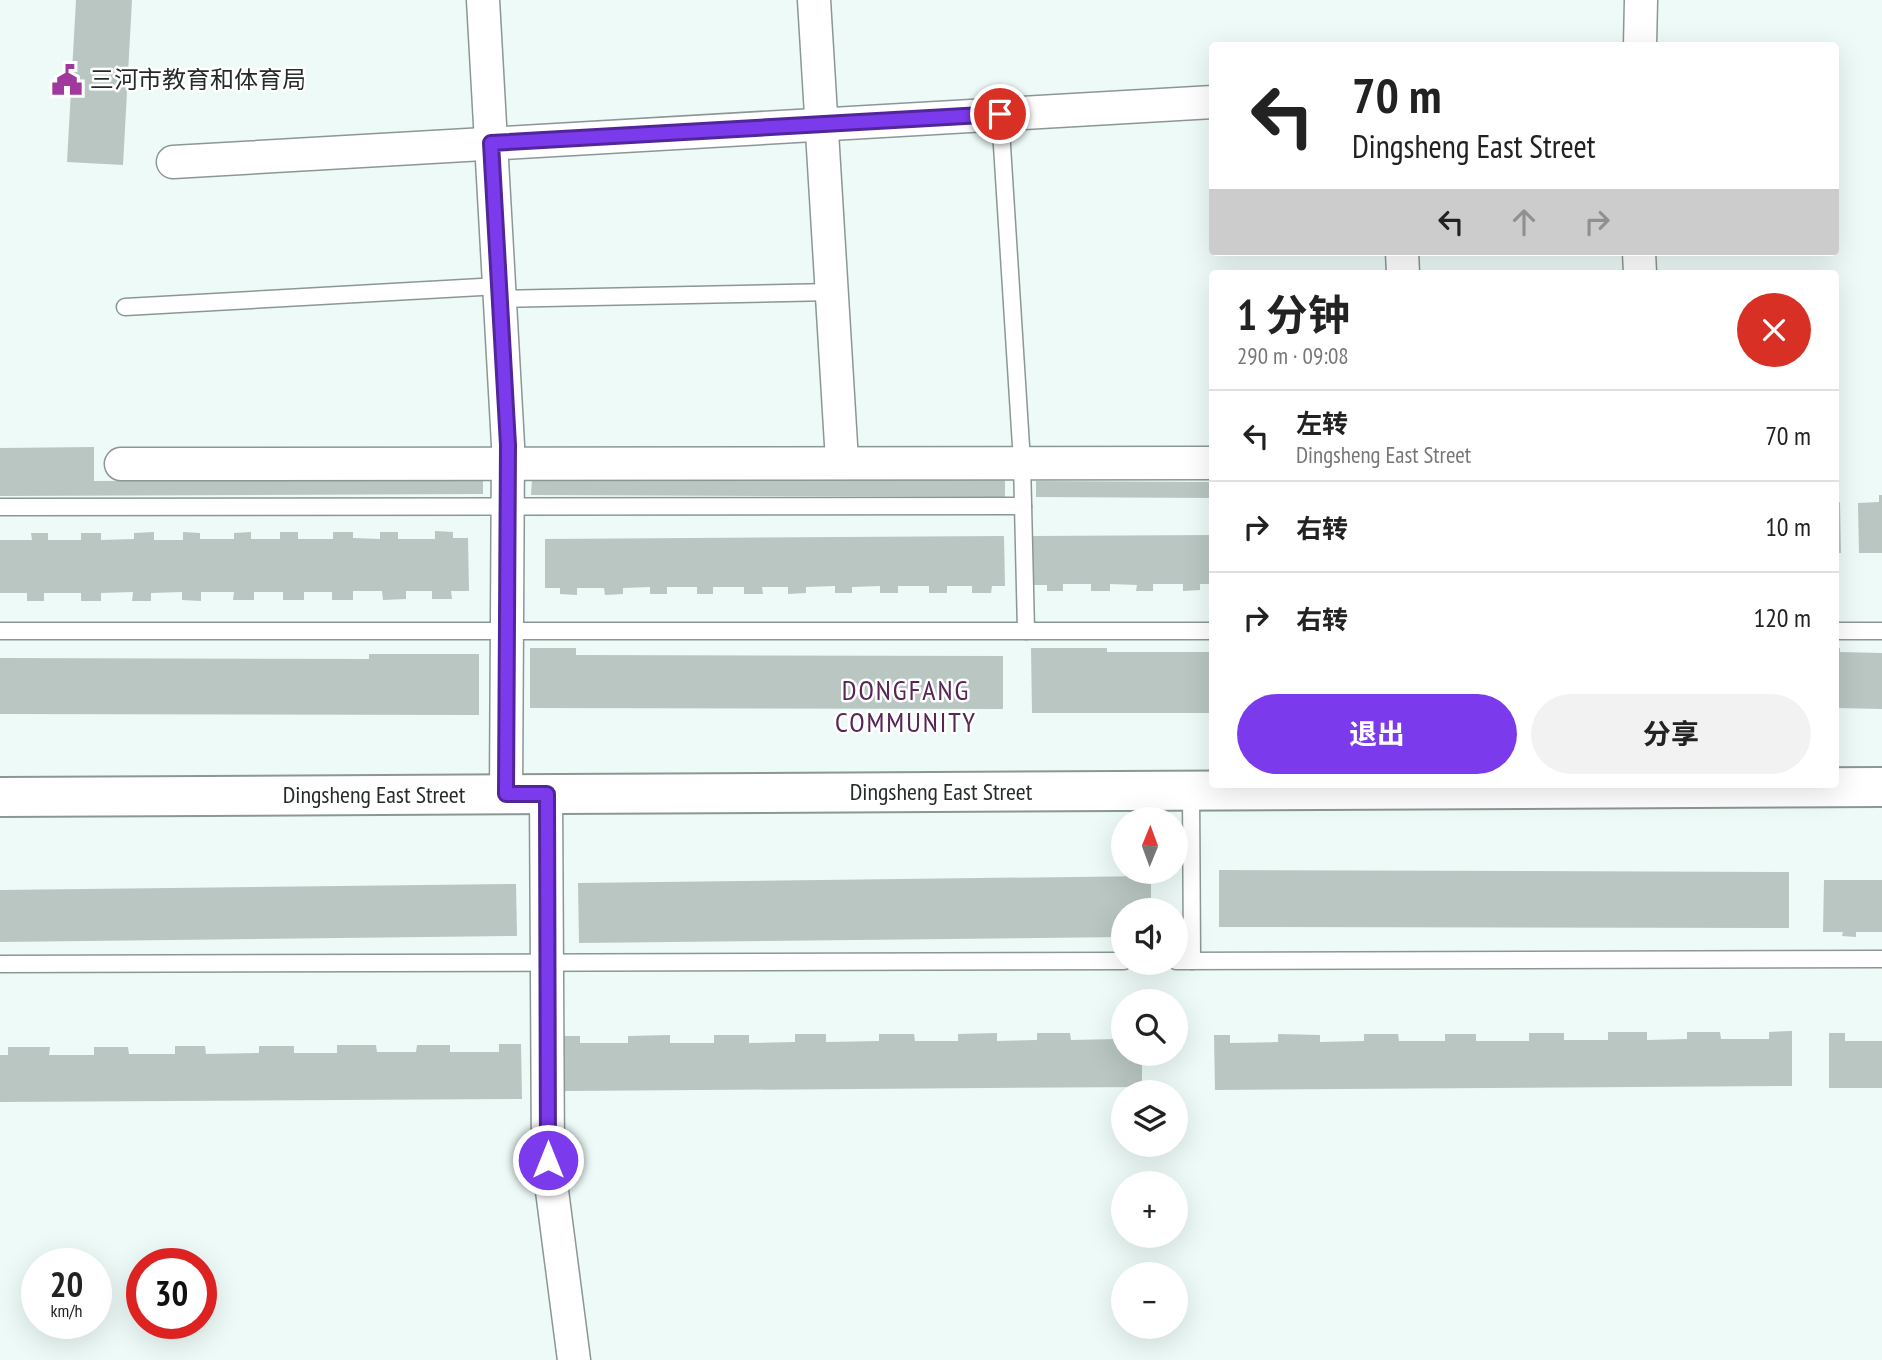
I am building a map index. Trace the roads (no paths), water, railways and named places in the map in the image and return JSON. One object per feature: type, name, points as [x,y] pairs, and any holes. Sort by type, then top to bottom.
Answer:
[{"type":"main road","name":"Dingsheng East Street","points":[[1839,787],[1882,787]]},
{"type":"main road","name":"Dingsheng East Street","points":[[0,797],[1360,788]]},
{"type":"street","points":[[483,0],[508,463],[506,794]]},
{"type":"street","points":[[814,0],[842,461]]},
{"type":"street","points":[[1640,42],[1641,0]]},
{"type":"street","points":[[173,162],[1209,102]]},
{"type":"street","points":[[121,464],[842,461],[1209,463]]},
{"type":"street","points":[[547,794],[548,1160],[573,1360]]},
{"type":"lane","points":[[1000,114],[1022,462],[1026,631]]},
{"type":"lane","points":[[125,307],[500,292],[832,292]]},
{"type":"lane","points":[[0,507],[1023,506]]},
{"type":"lane","points":[[0,631],[1209,631]]},
{"type":"lane","points":[[1839,631],[1882,631]]},
{"type":"lane","points":[[1187,898],[1191,791]]},
{"type":"lane","points":[[1188,961],[1882,959]]},
{"type":"lane","points":[[0,964],[1111,961]]},
{"type":"place","name":"三河市教育和体育局","points":[[67,80]]},
{"type":"district","name":"DONGFANG COMMUNITY","points":[[906,706]]}]
